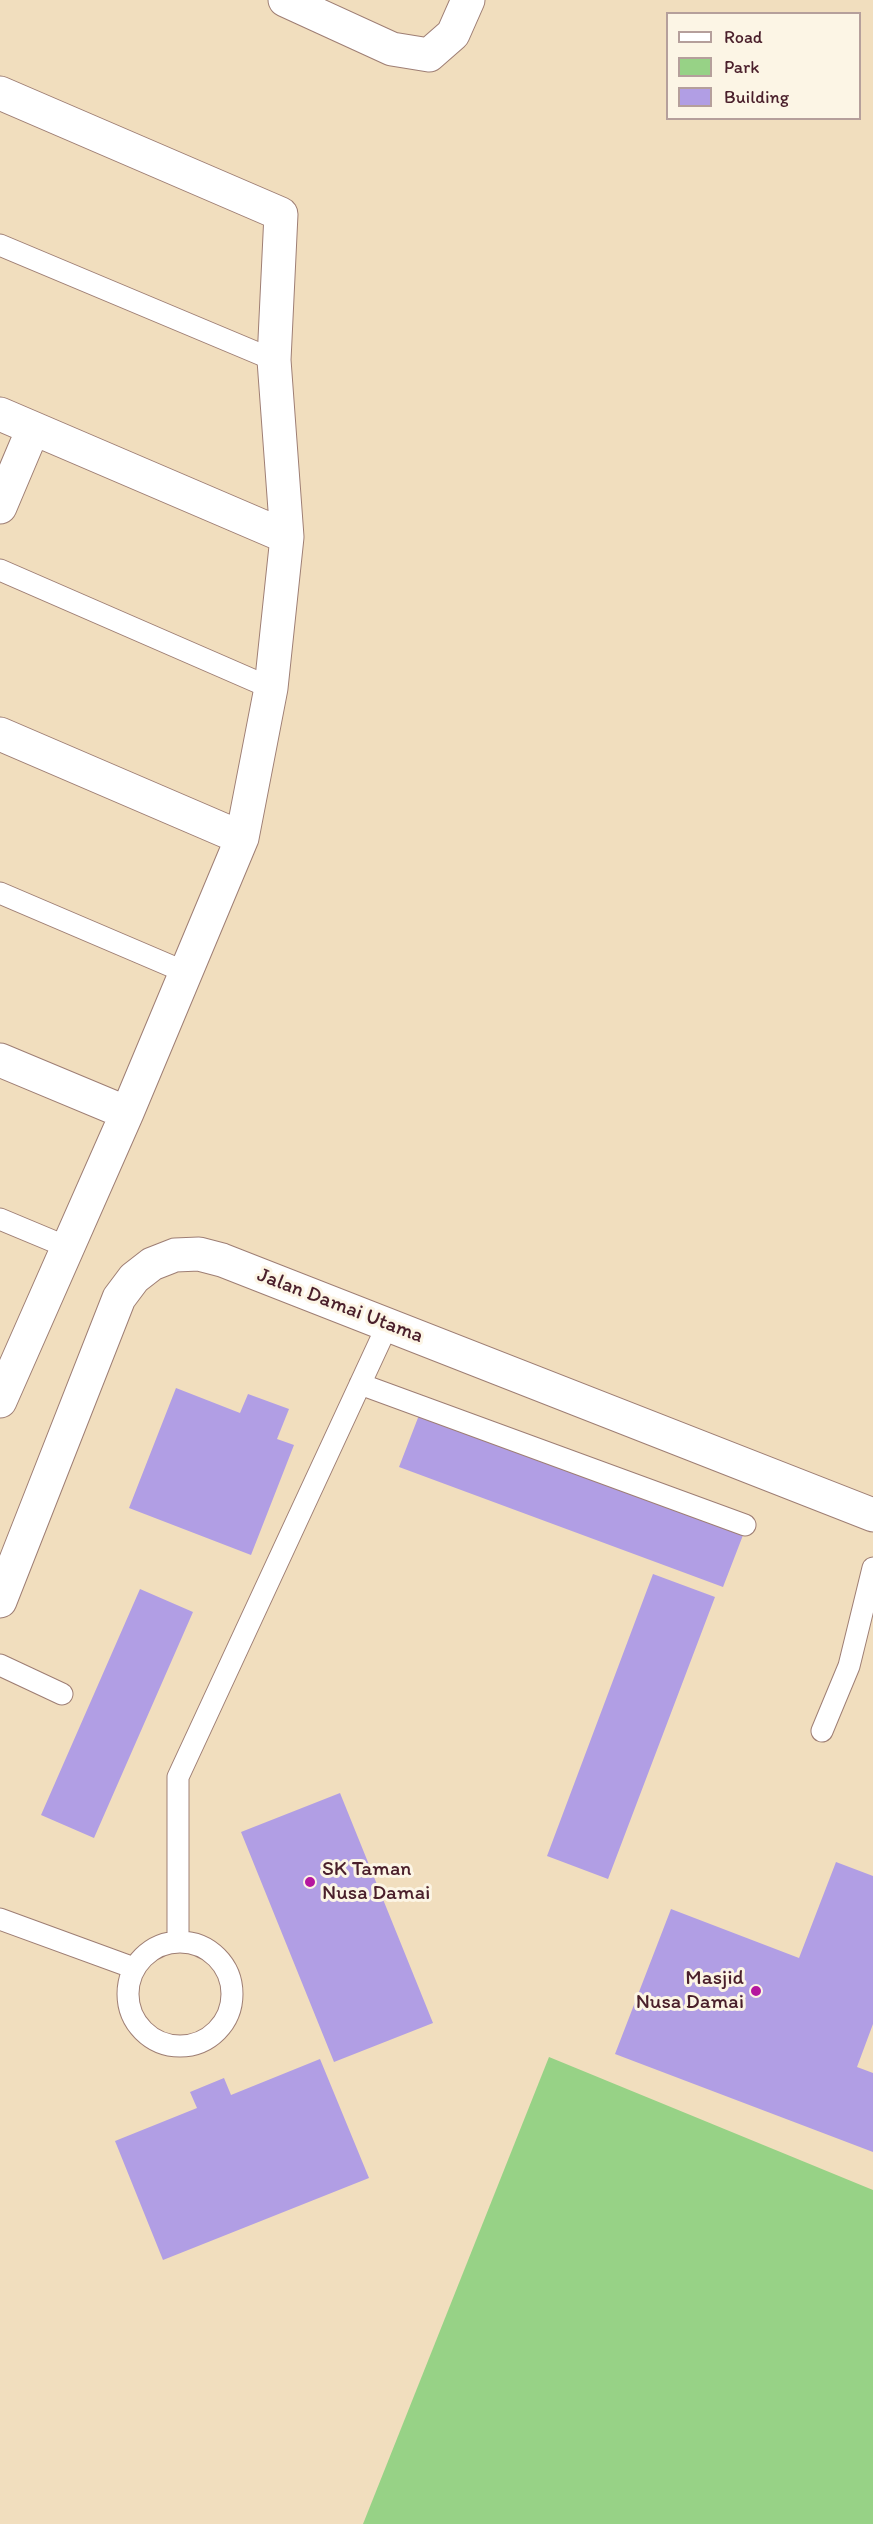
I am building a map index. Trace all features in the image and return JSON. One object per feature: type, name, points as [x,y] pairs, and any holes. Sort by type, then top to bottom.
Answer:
[{"type":"street","points":[[285,0],[392,49],[429,55],[453,34],[468,0]]},
{"type":"street","points":[[0,93],[281,214],[274,360],[287,537],[271,688],[242,838],[127,1113],[3,1387]]},
{"type":"street","points":[[0,414],[287,537]]},
{"type":"street","points":[[0,507],[33,429]]},
{"type":"street","points":[[0,734],[242,838]]},
{"type":"street","points":[[0,1060],[127,1113]]},
{"type":"street","name":"Jalan Damai Utama","points":[[0,1601],[119,1298],[134,1278],[152,1264],[175,1255],[199,1254],[222,1260],[873,1515]]},
{"type":"lane","points":[[0,245],[274,360]]},
{"type":"lane","points":[[0,570],[271,688]]},
{"type":"lane","points":[[0,893],[185,972]]},
{"type":"lane","points":[[0,1219],[68,1247]]},
{"type":"lane","points":[[178,1941],[178,1777],[388,1324]]},
{"type":"lane","points":[[360,1384],[745,1525]]},
{"type":"lane","points":[[822,1731],[849,1666],[873,1568]]},
{"type":"lane","points":[[0,1665],[62,1694]]},
{"type":"lane","points":[[0,1919],[134,1968]]},
{"type":"lane","points":[[178,1941],[204,1947],[214,1954],[230,1976],[232,1989],[228,2014],[212,2035],[188,2046],[175,2046],[150,2038],[140,2029],[128,2006],[129,1980],[134,1968],[153,1949],[178,1941]]},
{"type":"green space","points":[[549,2057],[873,2190],[873,2524],[363,2524]]},
{"type":"building","points":[[176,1388],[240,1413],[248,1394],[289,1409],[277,1439],[294,1445],[251,1555],[129,1508]]},
{"type":"building","points":[[421,1410],[745,1530],[723,1587],[399,1467]]},
{"type":"building","points":[[653,1574],[715,1597],[608,1879],[547,1856]]},
{"type":"building","points":[[140,1589],[193,1612],[94,1838],[41,1815]]},
{"type":"building","points":[[340,1793],[433,2023],[334,2062],[241,1832]]},
{"type":"building","name":"Masjid Nusa Damai","points":[[836,1862],[873,1876],[873,2024],[857,2067],[873,2073],[873,2152],[615,2054],[671,1909],[799,1958]]},
{"type":"building","points":[[320,2059],[369,2178],[163,2260],[115,2141],[197,2108],[190,2092],[224,2078],[231,2095]]},
{"type":"place","name":"SK Taman Nusa Damai","points":[[310,1882]]},
{"type":"place","name":"Masjid Nusa Damai","points":[[756,1991]]}]
